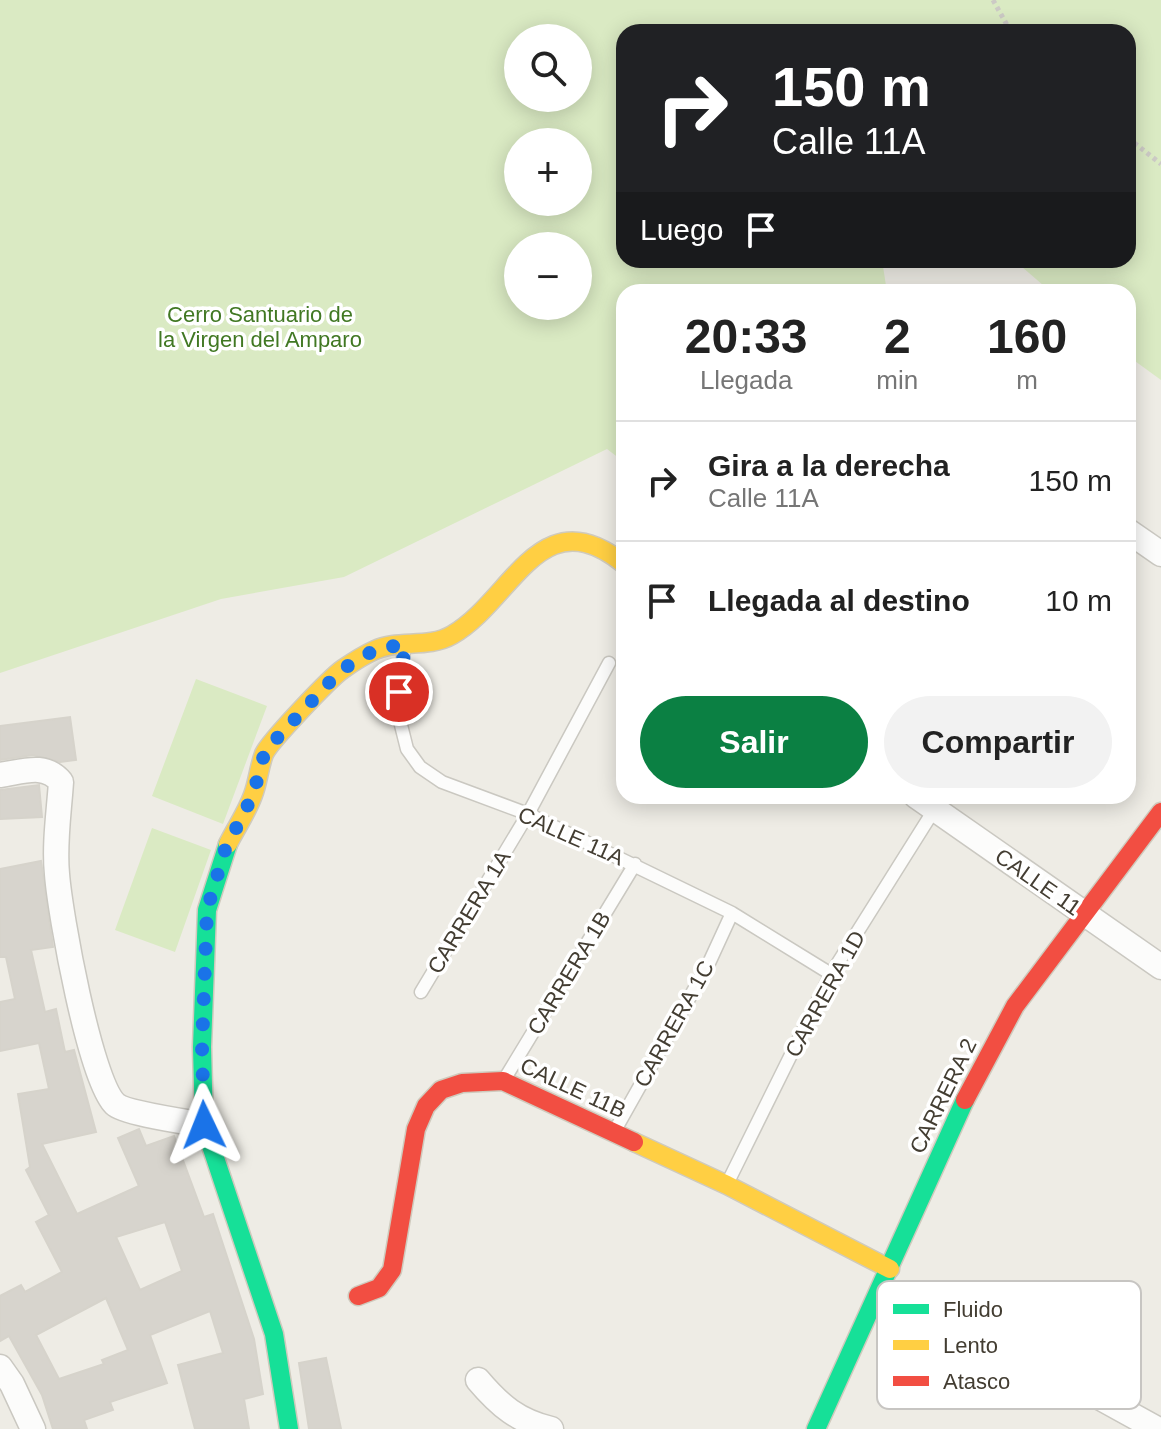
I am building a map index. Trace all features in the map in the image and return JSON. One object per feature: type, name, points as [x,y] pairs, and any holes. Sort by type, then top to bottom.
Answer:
[{"type":"street","points":[[1136,537],[1161,554]]},
{"type":"street","points":[[289,1429],[274,1334],[204,1125],[202,1047],[207,910],[225,850],[253,795],[265,751],[341,670],[378,648],[433,643],[452,635],[476,617],[537,551],[563,543],[585,542],[616,558]]},
{"type":"street","points":[[0,775],[43,769],[53,773],[61,782],[56,870],[62,921],[105,1090],[120,1108],[204,1125]]},
{"type":"street","name":"CALLE 11","points":[[926,804],[1161,967]]},
{"type":"street","name":"CARRERA 2","points":[[884,1281],[960,1108],[1015,1006],[1161,812]]},
{"type":"street","name":"CALLE 11B","points":[[358,1296],[374,1293],[385,1284],[392,1270],[416,1129],[426,1106],[441,1090],[462,1083],[503,1081],[727,1185],[890,1269]]},
{"type":"street","name":"CARRERA 2","points":[[816,1429],[877,1293]]},
{"type":"street","points":[[0,1367],[12,1384],[33,1429]]},
{"type":"street","points":[[478,1380],[503,1409],[529,1423],[551,1429]]},
{"type":"street","points":[[1121,1409],[1157,1429]]},
{"type":"lane","name":"CALLE 11A","points":[[405,645],[397,709],[407,749],[420,767],[442,782],[528,814],[635,864],[732,913],[831,974]]},
{"type":"lane","name":"CARRERA 1A","points":[[421,992],[528,814],[609,663]]},
{"type":"lane","name":"CARRERA 1D","points":[[727,1185],[831,974],[924,804]]},
{"type":"lane","name":"CARRERA 1B","points":[[503,1081],[635,864]]},
{"type":"lane","name":"CARRERA 1C","points":[[613,1133],[709,963],[732,913]]},
{"type":"path","points":[[993,0],[1006,24]]},
{"type":"path","points":[[1136,144],[1161,164]]},
{"type":"green space","name":"Cerro Santuario de la Virgen del Amparo","points":[[0,0],[1161,0],[1161,380],[1136,362],[1136,284],[1042,284],[1023,268],[1136,268],[1136,24],[616,24],[616,268],[883,268],[886,284],[616,284],[616,456],[607,449],[344,577],[221,599],[0,673]]},
{"type":"green space","points":[[196,679],[267,706],[223,824],[152,796]]},
{"type":"green space","points":[[152,828],[211,850],[175,952],[115,930]]},
{"type":"building","points":[[70,717],[76,760],[60,762],[33,755],[0,760],[0,726]]},
{"type":"building","points":[[39,785],[42,817],[0,819],[0,790]]},
{"type":"building","points":[[41,861],[53,947],[31,950],[45,1012],[56,1009],[65,1052],[74,1050],[96,1132],[42,1144],[77,1214],[139,1186],[118,1138],[139,1129],[146,1146],[174,1136],[204,1217],[213,1214],[254,1339],[263,1394],[244,1399],[249,1429],[195,1429],[178,1365],[223,1353],[210,1311],[150,1335],[167,1383],[110,1402],[113,1410],[84,1420],[87,1429],[53,1429],[42,1395],[9,1336],[0,1341],[0,1296],[21,1285],[25,1292],[62,1272],[36,1222],[49,1215],[26,1170],[30,1167],[18,1094],[49,1089],[39,1043],[0,1051],[0,1002],[15,999],[6,957],[0,957],[0,869]],"holes":[[[165,1222],[182,1271],[140,1290],[116,1237]],[[106,1298],[128,1350],[102,1360],[104,1364],[59,1379],[36,1335]]]},
{"type":"building","points":[[326,1358],[341,1429],[309,1429],[299,1363]]},
{"type":"traffic: fast","points":[[228,844],[207,910],[202,1047],[204,1125],[274,1334],[289,1429]]},
{"type":"traffic: fast","points":[[883,1281],[965,1100]]},
{"type":"traffic: fast","points":[[816,1429],[877,1294]]},
{"type":"traffic: slow","points":[[228,844],[251,801],[264,754],[301,710],[343,669],[384,647],[433,642],[452,635],[473,619],[529,561],[549,547],[570,541],[595,546],[616,559]]},
{"type":"traffic: slow","points":[[634,1142],[727,1185],[890,1269]]},
{"type":"traffic: jam","points":[[965,1100],[1015,1006],[1161,812]]},
{"type":"traffic: jam","points":[[358,1296],[379,1288],[392,1270],[416,1129],[426,1106],[441,1090],[462,1083],[503,1081],[634,1142]]},
{"type":"route","points":[[204,1125],[202,1047],[207,910],[225,850],[253,795],[265,751],[341,670],[378,648],[405,645],[399,692]]}]
